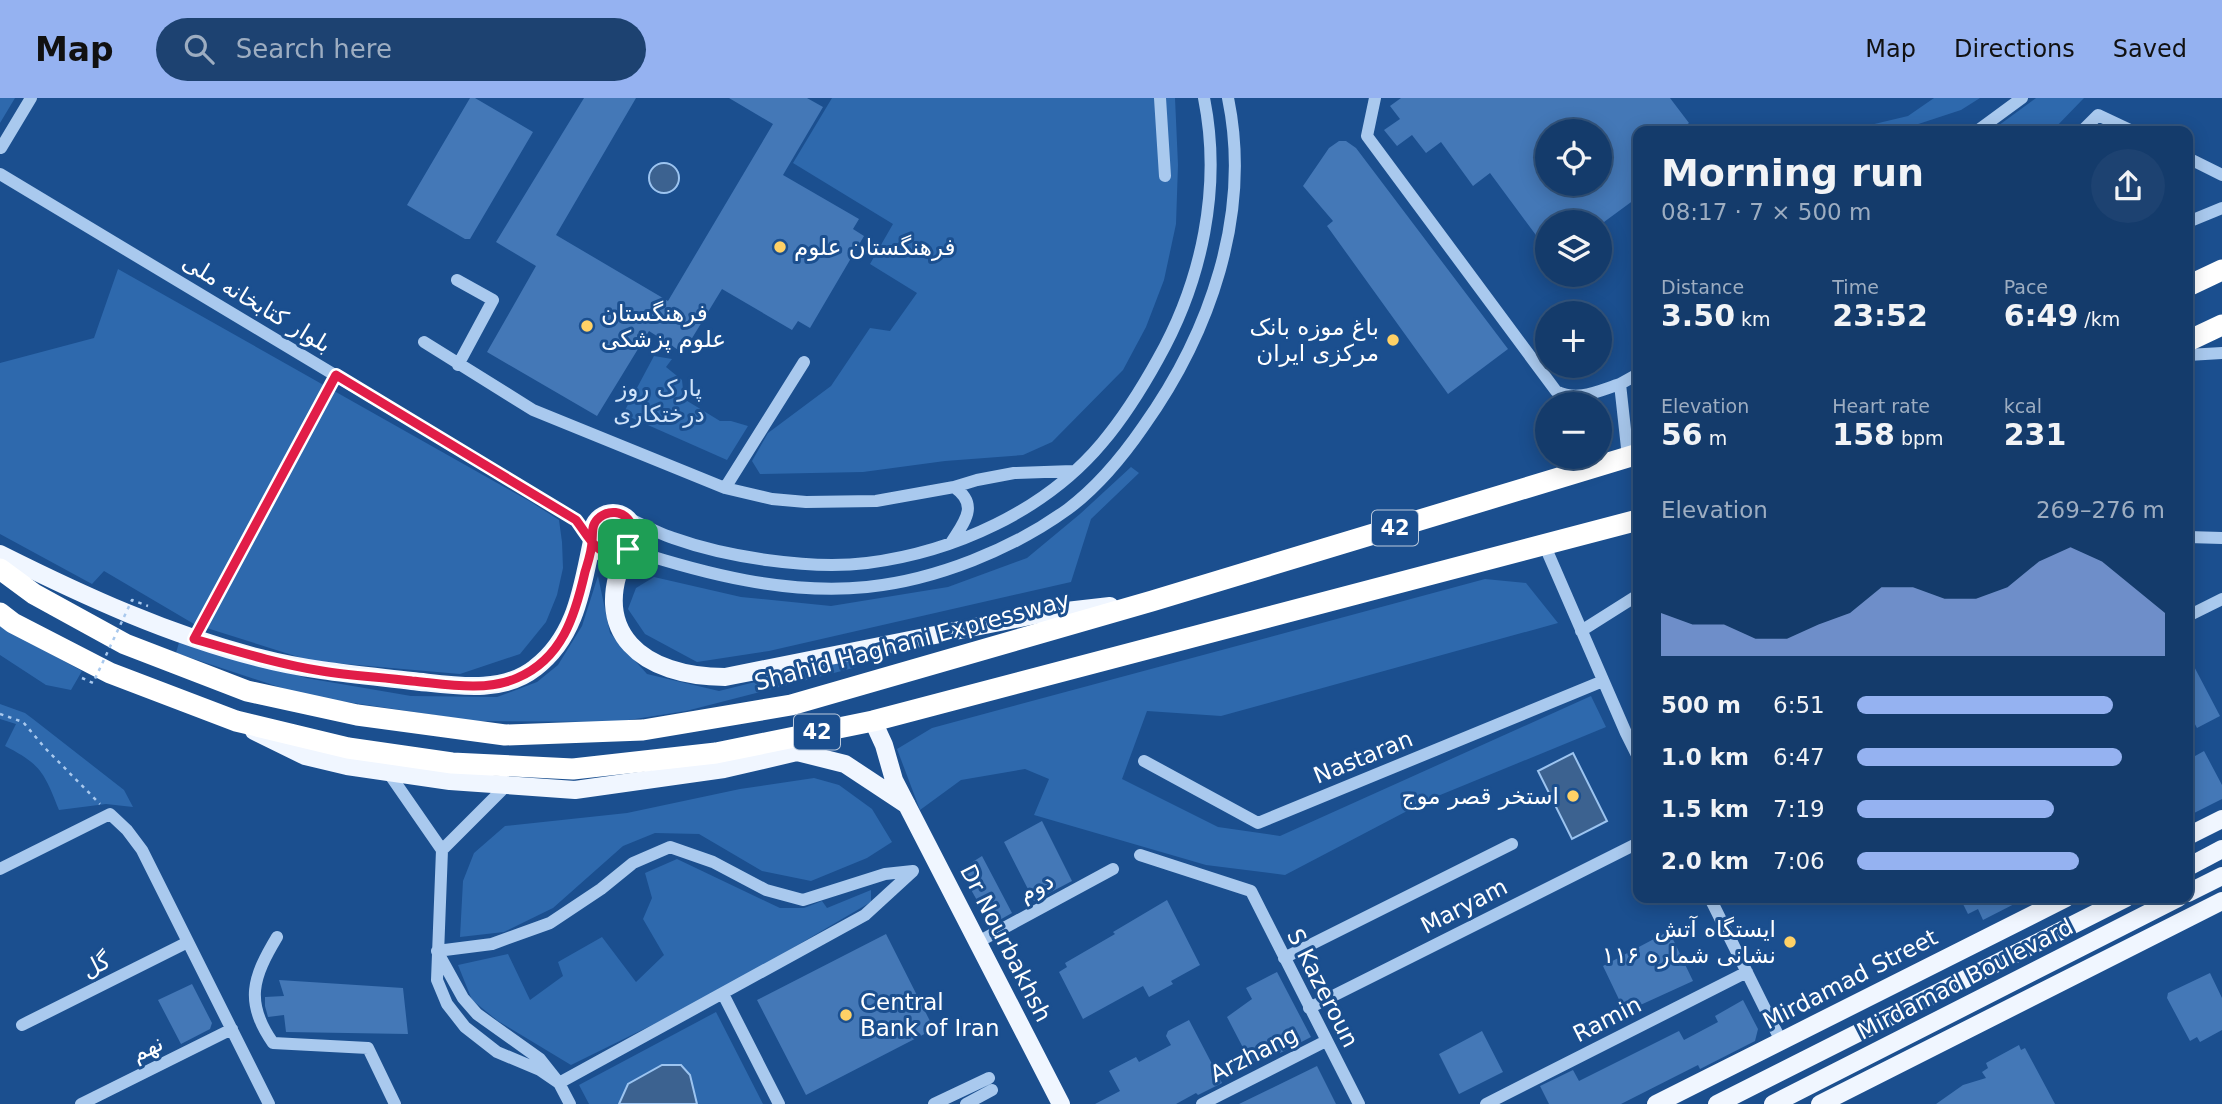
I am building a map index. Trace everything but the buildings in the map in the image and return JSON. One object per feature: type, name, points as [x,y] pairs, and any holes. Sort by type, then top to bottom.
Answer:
[{"type":"highway","points":[[2193,284],[2222,270]]},
{"type":"highway","points":[[2193,339],[2222,325]]},
{"type":"highway","name":"Shahid Haghani Expressway","points":[[0,569],[34,594],[125,644],[247,691],[357,715],[505,735],[643,730],[791,705],[1152,601],[1633,455]]},
{"type":"highway","name":"42","points":[[0,613],[13,623],[110,673],[236,721],[348,748],[439,761],[573,769],[716,753],[873,720],[1633,521]]},
{"type":"main road","points":[[0,554],[128,615],[194,639],[261,658],[322,671],[466,686],[498,685],[517,678],[534,669],[553,652],[577,609],[592,541],[592,527],[595,521],[606,514],[626,517],[634,529],[632,543],[620,565],[615,592],[616,620],[622,634],[656,665],[686,675],[725,677],[1040,614],[1152,601]]},
{"type":"main road","points":[[592,541],[601,552],[608,555],[623,553],[628,549]]},
{"type":"main road","name":"Dr Nourbakhsh","points":[[873,720],[884,745],[894,780],[1061,1104]]},
{"type":"main road","points":[[236,721],[305,756],[347,766],[450,781],[575,790],[724,769],[797,752],[845,764],[907,805]]},
{"type":"main road","points":[[2193,834],[2222,819]]},
{"type":"main road","points":[[2193,864],[2222,849]]},
{"type":"main road","points":[[2193,890],[2222,876]]},
{"type":"main road","points":[[1820,1104],[2222,901]]},
{"type":"main road","name":"Mirdamad Street","points":[[1656,1104],[2056,903]]},
{"type":"main road","name":"Mirdamad Boulevard","points":[[1717,1104],[2116,903]]},
{"type":"main road","name":"Mirdamad Boulevard","points":[[1773,1104],[2168,903]]},
{"type":"street","points":[[1,148],[31,98]]},
{"type":"street","points":[[1160,98],[1165,176]]},
{"type":"street","points":[[620,514],[673,538],[742,556],[805,564],[865,563],[938,549],[1001,522],[1054,489],[1102,444],[1139,392],[1167,342],[1192,285],[1205,230],[1211,172],[1204,98]]},
{"type":"street","points":[[628,549],[738,580],[803,587],[868,587],[945,572],[1012,543],[1069,508],[1120,459],[1159,404],[1189,353],[1214,292],[1229,233],[1235,173],[1228,98]]},
{"type":"street","points":[[1374,98],[1367,136],[1556,391],[1565,396],[1580,397],[1620,384],[1633,377]]},
{"type":"street","points":[[1984,126],[2022,98]]},
{"type":"street","points":[[2087,126],[2098,115],[2121,126]]},
{"type":"street","points":[[2193,160],[2222,175]]},
{"type":"street","name":"بلوار کتابخانه ملی","points":[[0,174],[576,520],[592,541]]},
{"type":"street","points":[[2193,220],[2222,208]]},
{"type":"street","points":[[457,280],[493,300],[458,365]]},
{"type":"street","points":[[424,342],[533,410],[747,495],[817,502],[876,501],[1014,473],[1073,471]]},
{"type":"street","points":[[2193,355],[2222,353]]},
{"type":"street","points":[[725,488],[804,362]]},
{"type":"street","points":[[1620,384],[1633,445]]},
{"type":"street","points":[[950,544],[965,521],[967,512],[964,494],[954,487]]},
{"type":"street","points":[[2193,537],[2222,538]]},
{"type":"street","points":[[1544,544],[1603,681],[1632,731]]},
{"type":"street","points":[[1581,631],[1633,598]]},
{"type":"street","points":[[2193,614],[2222,599]]},
{"type":"street","name":"Nastaran","points":[[1144,761],[1258,822],[1603,681]]},
{"type":"street","points":[[388,772],[442,850],[437,979],[447,1004],[465,1027],[497,1052],[540,1070],[559,1083]]},
{"type":"street","points":[[442,850],[507,785]]},
{"type":"street","points":[[0,869],[110,814],[142,850],[269,1104]]},
{"type":"street","points":[[1284,958],[1512,844]]},
{"type":"street","name":"Maryam","points":[[1309,1008],[1633,845]]},
{"type":"street","points":[[438,951],[492,944],[550,923],[601,889],[633,863],[670,848],[713,862],[766,890],[803,900],[885,874],[913,871],[865,915],[559,1083]]},
{"type":"street","name":"S Kazeroun","points":[[1140,855],[1251,891],[1359,1104]]},
{"type":"street","name":"دوم","points":[[978,942],[1113,869]]},
{"type":"street","points":[[1713,903],[1781,1041]]},
{"type":"street","points":[[277,937],[264,958],[253,993],[262,1027],[267,1035],[273,1043],[368,1048],[395,1104]]},
{"type":"street","name":"گل","points":[[22,1025],[188,942]]},
{"type":"street","points":[[438,951],[463,998],[477,1014],[540,1059],[559,1083],[570,1104]]},
{"type":"street","name":"Ramin","points":[[1486,1104],[1747,972]]},
{"type":"street","points":[[723,994],[779,1104]]},
{"type":"street","name":"نهم","points":[[81,1104],[232,1029]]},
{"type":"street","name":"Arzhang","points":[[1202,1104],[1326,1041]]},
{"type":"street","points":[[934,1104],[990,1084],[966,1104]]},
{"type":"path","points":[[194,639],[336,375]]},
{"type":"path","points":[[82,678],[93,683],[132,600],[148,606]]},
{"type":"path","points":[[0,714],[23,722],[44,748],[110,814]]},
{"type":"green space","points":[[0,98],[15,98],[0,123]]},
{"type":"green space","points":[[832,98],[1175,98],[1178,165],[1176,224],[1164,280],[1146,327],[1123,370],[1052,442],[1023,455],[945,461],[863,472],[760,474],[752,461],[768,433],[831,386],[870,328],[890,331],[917,293],[870,264],[893,224],[793,163]]},
{"type":"green space","points":[[1934,98],[1980,98],[1961,110],[1912,126],[1866,126],[1908,116]]},
{"type":"green space","points":[[2036,98],[2084,98],[2057,126],[1998,126]]},
{"type":"green space","points":[[118,269],[559,520],[563,568],[557,595],[546,622],[520,654],[460,674],[311,661],[194,624],[104,571],[92,584],[0,534],[0,363],[94,338]]},
{"type":"green space","name":"پارک روز درختکاری","points":[[654,356],[672,359],[666,367],[682,380],[684,399],[720,421],[748,426],[727,460],[623,414]]},
{"type":"green space","points":[[1131,467],[1139,473],[1091,519],[1071,582],[769,651],[697,662],[645,634],[628,609],[636,588],[654,577],[741,597],[831,606],[948,587],[1027,558]]},
{"type":"green space","points":[[598,576],[610,633],[647,674],[719,691],[859,656],[857,667],[686,711],[616,722],[475,721],[306,696],[176,653],[180,639],[306,678],[411,696],[497,697],[537,682],[558,665],[582,626]]},
{"type":"green space","points":[[1485,579],[1526,583],[1558,623],[1221,716],[1147,711],[1122,779],[1218,827],[1280,836],[1591,696],[1606,727],[1428,800],[1285,875],[1206,865],[1034,815],[1049,779],[1025,769],[961,780],[920,810],[897,749],[932,728]]},
{"type":"green space","points":[[0,626],[82,671],[71,690],[46,685],[0,655]]},
{"type":"green space","points":[[0,704],[25,713],[33,719],[124,790],[133,807],[106,804],[59,810],[40,771],[27,759],[5,746],[16,724],[0,719]]},
{"type":"green space","points":[[814,778],[839,785],[872,809],[892,842],[867,858],[811,881],[762,871],[699,834],[655,833],[623,846],[553,908],[504,932],[460,937],[463,881],[474,853],[505,826],[627,813],[740,789]]},
{"type":"green space","points":[[677,859],[780,908],[804,908],[822,901],[827,908],[871,890],[871,902],[709,997],[571,1065],[498,1021],[472,1000],[458,965],[508,954],[530,1000],[563,976],[558,962],[602,937],[636,982],[664,955],[643,919],[652,898],[645,873]]},
{"type":"green space","points":[[716,1012],[763,1104],[589,1104],[579,1085]]},
{"type":"shaded area","points":[[664,163],[675,167],[679,178],[675,189],[664,193],[653,189],[649,178],[653,167]]},
{"type":"shaded area","name":"استخر قصر موج","points":[[1573,753],[1607,821],[1572,839],[1538,771]]},
{"type":"shaded area","points":[[662,1065],[681,1065],[690,1075],[697,1104],[619,1104],[628,1084]]},
{"type":"place","name":"فرهنگستان علوم","points":[[780,247]]},
{"type":"place","name":"فرهنگستان علوم پزشکی","points":[[587,326]]},
{"type":"place","name":"باغ موزه بانک مرکزی ایران","points":[[1393,340]]},
{"type":"place","name":"استخر قصر موج","points":[[1573,796]]},
{"type":"place","name":"ایستگاه آتش نشانی شماره ۱۱۶","points":[[1790,942]]},
{"type":"place","name":"Central Bank of Iran","points":[[846,1015]]},
{"type":"route","points":[[628,549],[616,555],[601,552],[596,548],[592,541],[576,520],[336,375],[194,639],[261,658],[322,671],[466,686],[498,685],[534,669],[553,652],[567,631],[577,609],[592,541],[592,527],[595,521],[613,513],[626,517],[634,529],[632,543],[628,549]]}]
